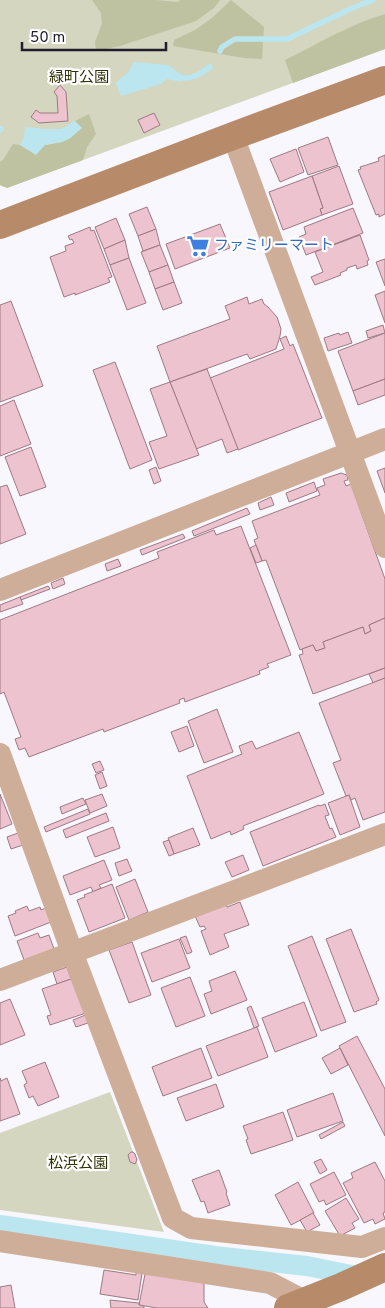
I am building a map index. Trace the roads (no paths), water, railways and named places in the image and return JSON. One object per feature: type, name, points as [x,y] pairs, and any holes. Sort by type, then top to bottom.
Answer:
[{"type":"street","points":[[0,225],[385,80]]},
{"type":"street","points":[[234,136],[385,547]]},
{"type":"street","points":[[0,590],[385,439]]},
{"type":"street","points":[[0,754],[72,952],[173,1218],[191,1228],[362,1247],[385,1238]]},
{"type":"street","points":[[0,980],[385,834]]},
{"type":"street","points":[[0,1241],[270,1283],[304,1306],[385,1266]]},
{"type":"water","points":[[134,62],[168,65],[183,76],[181,82],[167,79],[161,84],[121,96],[116,83],[128,73]]},
{"type":"water","points":[[75,121],[82,128],[69,139],[45,145],[36,155],[20,145],[25,127],[61,129]]},
{"type":"waterway","points":[[220,51],[222,47],[235,39],[287,39],[373,0]]},
{"type":"waterway","points":[[175,77],[185,78],[194,76],[210,67]]},
{"type":"waterway","points":[[0,1225],[215,1256],[307,1266],[366,1278]]},
{"type":"place","name":"ファミリーマート","points":[[198,246]]},
{"type":"park label","name":"緑町公園","points":[[79,78]]},
{"type":"park label","name":"松浜公園","points":[[78,1164]]}]
